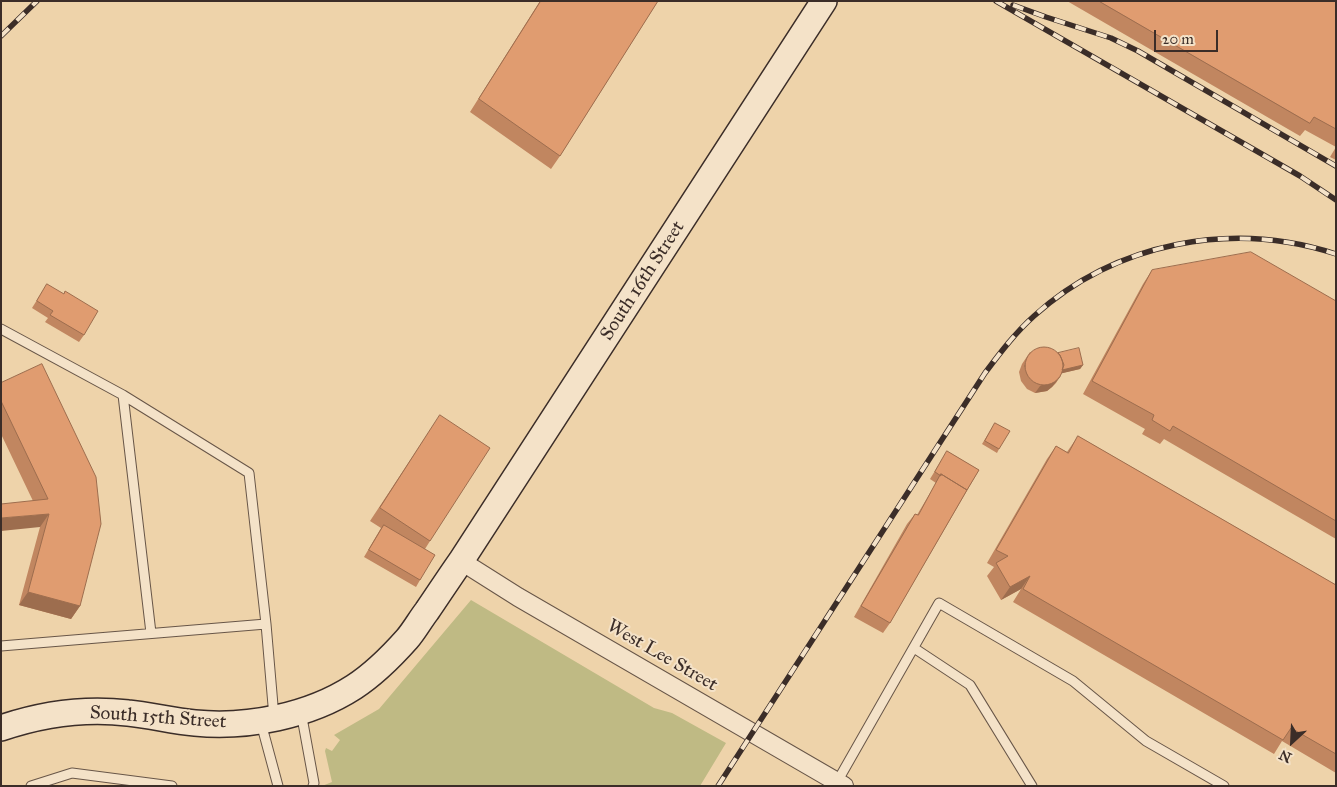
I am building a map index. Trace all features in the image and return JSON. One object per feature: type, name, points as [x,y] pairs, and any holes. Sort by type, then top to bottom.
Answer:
[{"type":"street","name":"South 16th Street","points":[[461,561],[824,1]]},
{"type":"street","name":"South 15th Street","points":[[1,728],[49,715],[77,712],[106,711],[194,723],[223,724],[252,722],[301,712],[332,700],[354,687],[380,667],[408,638],[461,561]]},
{"type":"street","name":"West Lee Street","points":[[461,561],[518,597],[840,784]]},
{"type":"lane","points":[[1,329],[123,395],[249,473],[266,624],[267,719],[278,786]]},
{"type":"lane","points":[[123,395],[151,633]]},
{"type":"lane","points":[[840,784],[940,603],[1073,681],[1146,741],[1224,786]]},
{"type":"lane","points":[[1,646],[266,624]]},
{"type":"lane","points":[[914,648],[970,685],[1032,786]]},
{"type":"lane","points":[[301,712],[313,786]]},
{"type":"lane","points":[[31,786],[72,773],[111,782],[172,786]]},
{"type":"shaded area","points":[[471,600],[654,708],[672,713],[726,743],[700,786],[322,786],[332,782],[325,751],[326,748],[332,751],[340,740],[334,735],[379,709]]},
{"type":"building","points":[[541,1],[658,1],[560,156],[479,99]]},
{"type":"building","points":[[1099,1],[1336,1],[1336,129],[1314,117],[1310,123]]},
{"type":"building","points":[[1251,252],[1336,301],[1336,521],[1173,426],[1170,431],[1152,420],[1154,415],[1092,381],[1152,270]]},
{"type":"building","points":[[47,284],[64,294],[65,291],[98,311],[84,335],[50,315],[53,311],[37,301]]},
{"type":"building","points":[[1044,347],[1058,352],[1063,366],[1058,380],[1044,385],[1030,380],[1025,366],[1030,352]]},
{"type":"building","points":[[1079,348],[1083,365],[1062,370],[1064,365],[1058,353]]},
{"type":"building","points":[[42,364],[96,477],[101,524],[80,606],[28,592],[49,514],[1,518],[1,504],[48,499],[1,401],[1,383]]},
{"type":"building","points":[[440,415],[490,448],[430,541],[380,508]]},
{"type":"building","points":[[995,423],[1010,431],[999,449],[985,441]]},
{"type":"building","points":[[1078,436],[1336,585],[1336,754],[1291,728],[1283,740],[1023,589],[1030,576],[1010,587],[996,563],[1008,556],[996,550],[1056,446],[1068,453]]},
{"type":"building","points":[[947,451],[979,470],[967,490],[935,472]]},
{"type":"building","points":[[941,474],[967,490],[890,623],[861,606],[915,514],[918,515]]},
{"type":"building","points":[[384,525],[435,555],[420,580],[369,550]]},
{"type":"railway","points":[[1,36],[37,1]]},
{"type":"railway","points":[[996,1],[1300,176],[1336,200]]},
{"type":"railway","points":[[1013,5],[1111,38],[1138,51],[1336,166]]},
{"type":"railway","points":[[718,786],[985,373],[1014,336],[1034,316],[1066,291],[1101,270],[1138,255],[1177,244],[1216,239],[1256,239],[1297,244],[1336,254]]}]
